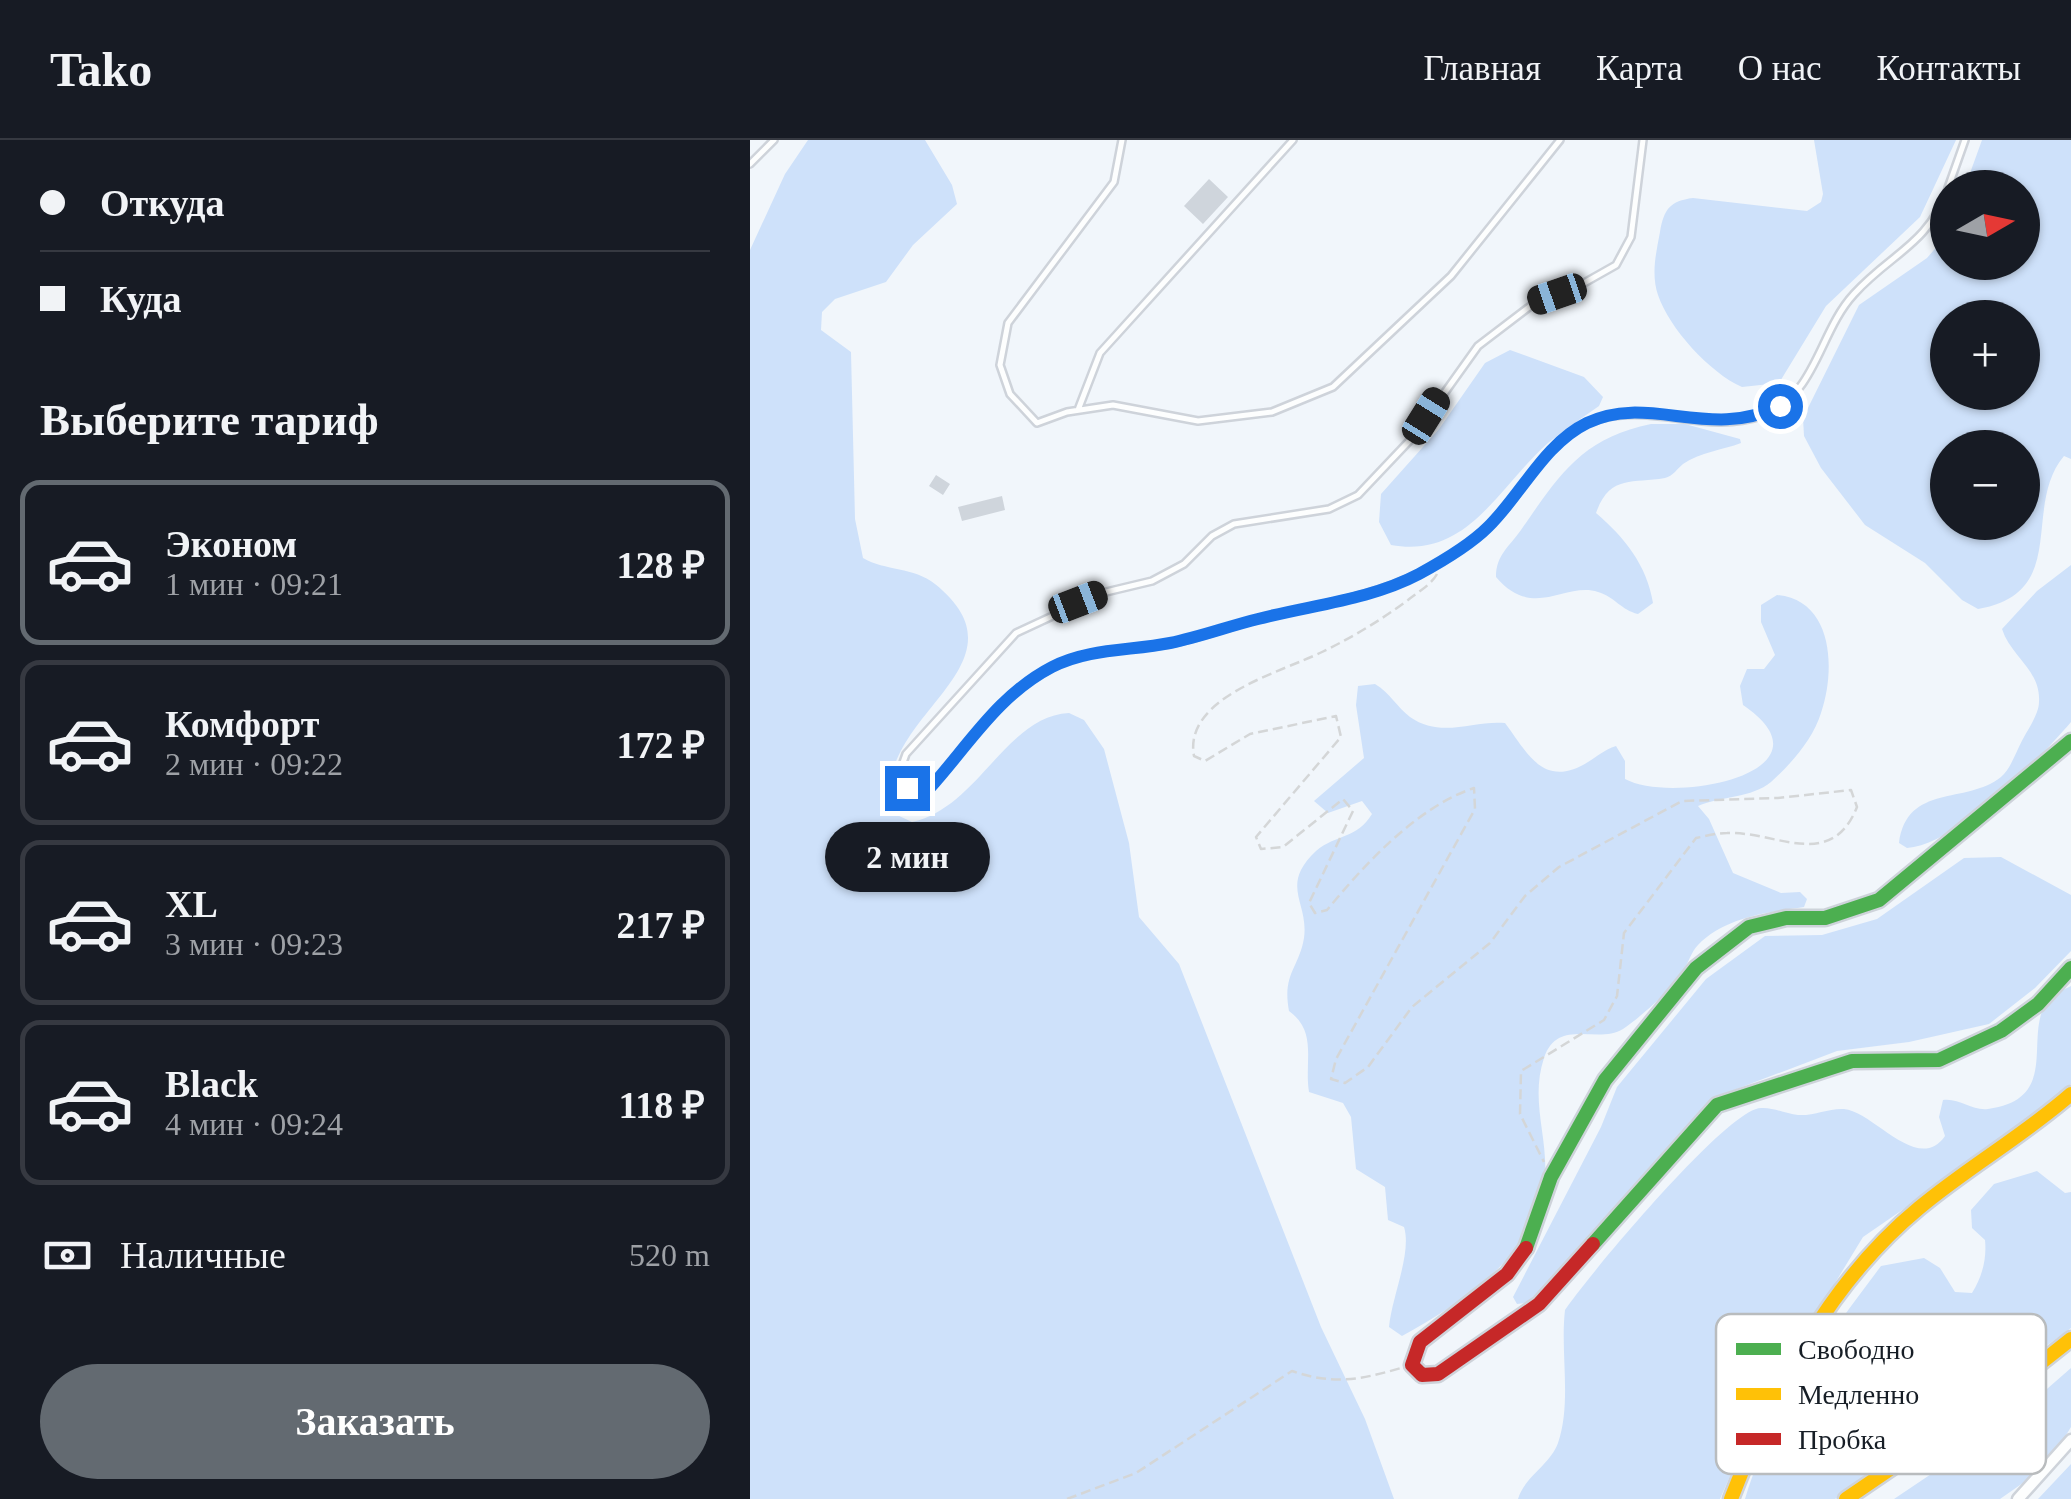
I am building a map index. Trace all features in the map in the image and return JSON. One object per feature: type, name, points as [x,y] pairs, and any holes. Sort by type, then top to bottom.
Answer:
[{"type":"street","points":[[2071,740],[1879,900],[1825,918],[1786,918],[1749,927],[1696,968],[1605,1080],[1551,1176],[1530,1242],[1507,1274],[1420,1342],[1412,1352],[1412,1364],[1422,1375],[1438,1374],[1539,1304],[1718,1106],[1852,1061],[1940,1060],[2001,1031],[2038,1004],[2071,968]]},
{"type":"street","points":[[1827,1314],[1850,1276],[1904,1221],[2042,1122],[2071,1094]]},
{"type":"street","points":[[2046,1359],[2071,1339]]},
{"type":"street","points":[[2046,1468],[2071,1440]]},
{"type":"street","points":[[1731,1499],[1740,1474]]},
{"type":"street","points":[[1846,1499],[1883,1474]]},
{"type":"street","points":[[2018,1499],[2040,1474]]},
{"type":"lane","points":[[750,164],[774,140]]},
{"type":"lane","points":[[1122,140],[1114,182],[1008,324],[1000,365],[1010,394],[1037,422],[1113,405],[1198,422],[1272,412],[1333,387],[1450,276],[1560,140]]},
{"type":"lane","points":[[1078,410],[1100,353],[1293,140]]},
{"type":"lane","points":[[1643,140],[1631,238],[1616,266],[1524,309],[1478,346],[1413,437],[1358,495],[1329,509],[1234,524],[1212,536],[1184,564],[1152,581],[1102,592],[1053,612],[1016,633],[906,754],[899,774],[916,794],[929,789],[987,716],[1049,668],[1074,657],[1169,644],[1376,591],[1418,574],[1487,529],[1551,452],[1586,423],[1623,412],[1669,414],[1710,423],[1759,416],[1798,393],[1828,331],[1854,293],[1922,238],[1930,223]]},
{"type":"lane","points":[[1954,170],[1965,140]]},
{"type":"path","points":[[1442,559],[1435,580],[1373,626],[1242,688],[1197,725],[1192,740],[1194,756],[1205,761],[1250,734],[1336,716],[1341,738],[1256,837],[1261,848],[1283,847],[1343,799],[1353,812],[1320,873],[1309,903],[1315,913],[1327,910],[1385,848],[1448,796],[1474,788],[1475,809],[1336,1059],[1331,1079],[1345,1083],[1368,1067],[1412,1007],[1490,943],[1525,896],[1559,867],[1682,800],[1778,798],[1830,788],[1851,790],[1857,807],[1849,827],[1832,839],[1808,844],[1727,832],[1696,838],[1624,933],[1616,996],[1604,1020],[1521,1071],[1520,1114],[1551,1176]]},
{"type":"path","points":[[1066,1499],[1136,1474],[1292,1371],[1321,1380],[1352,1382],[1412,1364]]},
{"type":"shaded area","points":[[808,140],[925,140],[952,185],[957,204],[913,245],[886,282],[835,299],[822,312],[821,330],[851,352],[855,519],[863,558],[935,584],[962,614],[968,642],[959,669],[902,750],[891,780],[895,814],[912,822],[935,813],[956,799],[1027,729],[1047,718],[1069,713],[1084,720],[1104,749],[1129,843],[1139,917],[1179,964],[1321,1327],[1365,1419],[1394,1499],[750,1499],[750,250],[785,174]]},
{"type":"shaded area","points":[[1814,140],[1956,140],[1942,170],[1930,170],[1930,196],[1920,217],[1826,306],[1779,383],[1742,387],[1704,360],[1663,308],[1655,271],[1666,212],[1679,201],[1693,198],[1807,211],[1821,202]]},
{"type":"shaded area","points":[[1982,140],[2071,140],[2071,459],[2064,456],[2052,477],[2035,567],[2025,586],[2007,600],[1978,609],[1962,600],[1925,563],[1865,525],[1821,468],[1804,436],[1803,418],[1859,305],[1930,255],[1930,280],[2040,280],[2040,170],[1971,170]]},
{"type":"shaded area","points":[[1510,350],[1584,377],[1603,397],[1599,406],[1548,443],[1480,516],[1461,530],[1441,541],[1418,546],[1391,545],[1379,522],[1381,494],[1439,429],[1485,363]]},
{"type":"shaded area","points":[[1651,424],[1685,424],[1740,439],[1741,443],[1697,457],[1668,477],[1615,486],[1602,501],[1596,513],[1633,553],[1646,576],[1653,603],[1638,614],[1598,592],[1574,591],[1536,598],[1510,590],[1496,577],[1501,557],[1561,476],[1607,439]]},
{"type":"shaded area","points":[[2071,565],[2071,722],[2018,778],[1972,817],[1927,843],[1907,848],[1899,843],[1904,824],[1913,811],[1940,798],[1987,785],[2001,777],[2011,764],[2039,702],[2031,672],[2002,629],[2037,591]]},
{"type":"shaded area","points":[[1777,595],[1810,609],[1826,639],[1826,696],[1817,723],[1800,750],[1771,782],[1755,791],[1698,806],[1709,819],[1733,873],[1781,893],[1800,892],[1807,899],[1804,907],[1748,917],[1721,928],[1696,948],[1664,994],[1623,1029],[1602,1035],[1569,1035],[1550,1046],[1539,1089],[1545,1178],[1540,1205],[1529,1229],[1494,1273],[1449,1308],[1402,1336],[1389,1327],[1404,1262],[1404,1227],[1388,1220],[1385,1187],[1356,1169],[1351,1117],[1343,1103],[1309,1092],[1307,1038],[1298,1019],[1289,1011],[1287,998],[1304,938],[1299,874],[1316,851],[1360,828],[1372,814],[1362,801],[1328,813],[1314,801],[1364,758],[1356,705],[1358,686],[1375,684],[1410,717],[1434,727],[1505,723],[1529,755],[1548,770],[1572,770],[1616,746],[1625,761],[1625,779],[1648,786],[1709,785],[1739,777],[1761,765],[1773,748],[1768,728],[1743,705],[1740,686],[1747,669],[1764,669],[1775,655],[1761,622],[1761,605]]},
{"type":"shaded area","points":[[2001,857],[2071,895],[2071,951],[2035,988],[1989,1024],[1909,1042],[1837,1051],[1721,1095],[1546,1285],[1526,1303],[1517,1304],[1513,1297],[1601,1127],[1617,1087],[1706,979],[1765,936],[1822,935],[1877,919],[1964,858]]},
{"type":"shaded area","points":[[2071,986],[2071,1084],[2033,1120],[1863,1237],[1816,1314],[1716,1314],[1716,1474],[1731,1474],[1720,1499],[1518,1499],[1554,1451],[1562,1427],[1565,1310],[1628,1231],[1720,1135],[1744,1115],[1761,1108],[1798,1115],[1844,1109],[1856,1112],[1909,1145],[1922,1149],[1934,1146],[1945,1136],[1939,1117],[1943,1100],[1988,1109],[2012,1103],[2026,1092],[2033,1078],[2042,1011],[2058,993]]},
{"type":"shaded area","points":[[2037,1171],[2065,1193],[2071,1192],[2071,1328],[2046,1346],[2046,1314],[1846,1314],[1881,1266],[1924,1258],[1940,1268],[1955,1292],[1972,1293],[1983,1268],[1985,1240],[1972,1228],[1971,1210],[1994,1184]]},
{"type":"shaded area","points":[[2071,1368],[2071,1427],[2046,1467],[2046,1390]]},
{"type":"shaded area","points":[[2071,1464],[2071,1499],[2038,1499]]},
{"type":"shaded area","points":[[1754,1474],[1870,1474],[1835,1499],[1745,1499]]},
{"type":"shaded area","points":[[1931,1474],[2036,1474],[2000,1499],[1894,1499]]},
{"type":"building","points":[[1209,179],[1228,197],[1203,224],[1184,206]]},
{"type":"building","points":[[936,475],[950,484],[943,495],[929,486]]},
{"type":"building","points":[[1002,496],[1005,510],[962,521],[958,507]]},
{"type":"traffic: fast","points":[[1526,1248],[1551,1177],[1605,1080],[1696,968],[1749,927],[1786,918],[1825,918],[1879,900],[2071,741]]},
{"type":"traffic: fast","points":[[1593,1244],[1717,1105],[1852,1061],[1939,1060],[2001,1031],[2038,1004],[2071,968]]},
{"type":"traffic: slow","points":[[1825,1314],[1857,1270],[1919,1208],[2071,1094]]},
{"type":"traffic: slow","points":[[2046,1359],[2071,1339]]},
{"type":"traffic: slow","points":[[1731,1499],[1741,1474]]},
{"type":"traffic: slow","points":[[1846,1499],[1883,1474]]},
{"type":"traffic: jam","points":[[1526,1248],[1507,1274],[1420,1342],[1412,1365],[1422,1375],[1438,1374],[1539,1304],[1593,1244]]},
{"type":"route","points":[[907,788],[916,794],[929,789],[987,716],[1049,668],[1074,657],[1169,644],[1376,591],[1418,574],[1487,529],[1551,452],[1586,423],[1623,412],[1669,414],[1710,423],[1759,416],[1780,406]]}]
